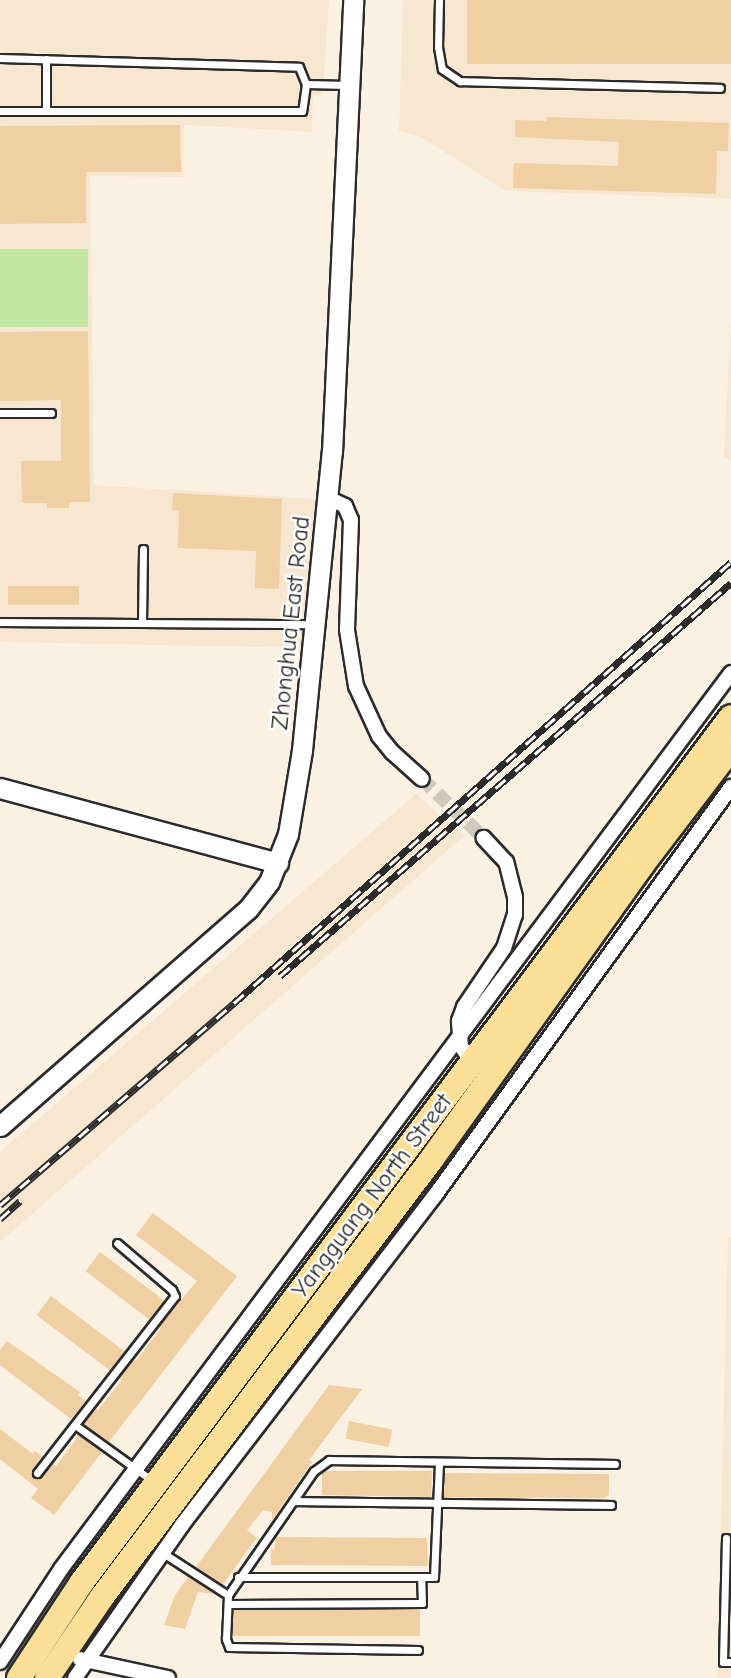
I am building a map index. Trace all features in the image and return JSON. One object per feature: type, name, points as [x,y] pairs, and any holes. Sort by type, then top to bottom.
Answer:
[{"type":"highway","name":"Yangguang North Street","points":[[19,1678],[66,1604],[731,717]]},
{"type":"highway","name":"Yangguang North Street","points":[[47,1678],[61,1655],[431,1160],[642,865],[731,748]]},
{"type":"street","name":"Zhonghua East Road","points":[[0,1126],[248,909],[263,892],[278,863],[296,795],[317,624],[328,498],[353,0]]},
{"type":"street","points":[[328,498],[345,506],[351,520],[347,630],[356,686],[379,736],[392,752],[422,779]]},
{"type":"street","points":[[0,1662],[41,1596],[731,673]]},
{"type":"street","points":[[75,1678],[162,1552],[444,1182],[731,787]]},
{"type":"street","points":[[0,788],[278,863]]},
{"type":"street","points":[[472,1062],[459,1038],[459,1021],[464,1007],[504,948],[515,915],[512,880],[506,862],[484,838]]},
{"type":"street","points":[[61,1655],[136,1674],[168,1678]]},
{"type":"lane","points":[[439,0],[438,47],[442,69],[460,80],[720,88]]},
{"type":"lane","points":[[0,58],[299,67],[306,83],[302,111],[0,111]]},
{"type":"lane","points":[[46,59],[46,111]]},
{"type":"lane","points":[[306,83],[349,85]]},
{"type":"lane","points":[[0,413],[51,413]]},
{"type":"lane","points":[[142,623],[143,549]]},
{"type":"lane","points":[[0,622],[317,624]]},
{"type":"lane","points":[[37,1473],[175,1296],[172,1290],[117,1243]]},
{"type":"lane","points":[[75,1425],[156,1484]]},
{"type":"lane","points":[[418,1650],[229,1647],[226,1639],[228,1595],[314,1471],[329,1461],[615,1464]]},
{"type":"lane","points":[[238,1577],[434,1577],[439,1462]]},
{"type":"lane","points":[[293,1501],[611,1505]]},
{"type":"lane","points":[[726,1538],[728,1579],[723,1662],[731,1662]]},
{"type":"lane","points":[[162,1552],[228,1595]]},
{"type":"lane","points":[[228,1604],[422,1603],[421,1577]]},
{"type":"shaded area","points":[[0,0],[329,0],[323,95],[313,95],[312,132],[184,125],[183,177],[90,176],[94,485],[317,499],[303,648],[0,642]]},
{"type":"shaded area","points":[[403,0],[731,0],[731,199],[506,191],[421,137],[399,131]]},
{"type":"shaded area","points":[[731,321],[731,461],[724,456]]},
{"type":"shaded area","points":[[416,794],[464,836],[0,1242],[0,1152]]},
{"type":"shaded area","points":[[728,1237],[731,1237],[731,1678],[717,1678]]},
{"type":"green space","points":[[0,249],[88,249],[88,327],[0,327]]},
{"type":"building","points":[[467,0],[731,0],[731,64],[467,64]]},
{"type":"building","points":[[547,117],[729,123],[728,151],[717,151],[716,194],[513,188],[514,163],[618,166],[619,142],[515,137],[515,120],[546,121]]},
{"type":"building","points":[[180,125],[181,172],[86,172],[86,223],[0,224],[0,126]]},
{"type":"building","points":[[88,331],[90,502],[69,502],[69,508],[47,508],[47,503],[22,503],[21,461],[61,461],[61,400],[0,401],[0,332]]},
{"type":"building","points":[[173,493],[282,499],[279,589],[255,588],[256,551],[178,548],[179,510],[172,510]]},
{"type":"building","points":[[8,586],[79,586],[79,605],[8,605]]},
{"type":"building","points":[[153,1213],[237,1276],[109,1442],[83,1423],[95,1408],[98,1410],[122,1380],[119,1378],[134,1359],[136,1361],[161,1328],[159,1326],[197,1281],[136,1235]]},
{"type":"building","points":[[100,1252],[165,1301],[150,1320],[86,1271]]},
{"type":"building","points":[[51,1296],[124,1351],[110,1371],[37,1315]]},
{"type":"building","points":[[7,1341],[80,1392],[78,1395],[86,1401],[71,1419],[0,1365],[0,1350]]},
{"type":"building","points":[[329,1385],[362,1389],[309,1460],[312,1462],[272,1520],[272,1512],[263,1510],[247,1530],[257,1538],[223,1584],[196,1567]]},
{"type":"building","points":[[349,1421],[392,1429],[389,1447],[346,1439]]},
{"type":"building","points":[[0,1429],[33,1454],[35,1451],[42,1456],[31,1471],[35,1479],[41,1477],[52,1463],[56,1466],[79,1435],[102,1452],[54,1515],[31,1498],[38,1489],[0,1459]]},
{"type":"building","points":[[432,1471],[431,1497],[322,1495],[322,1473]]},
{"type":"building","points":[[445,1473],[609,1474],[609,1495],[604,1498],[444,1497]]},
{"type":"building","points":[[276,1537],[427,1538],[428,1566],[271,1565],[271,1548],[274,1551]]},
{"type":"building","points":[[188,1577],[215,1594],[198,1592],[185,1629],[164,1625],[175,1595]]},
{"type":"building","points":[[233,1609],[420,1609],[420,1636],[233,1636]]},
{"type":"tunnel","points":[[422,779],[484,838]]},
{"type":"railway","points":[[0,1205],[234,1003],[731,562]]},
{"type":"railway","points":[[280,976],[731,583]]},
{"type":"railway","points":[[0,1219],[20,1201]]}]
